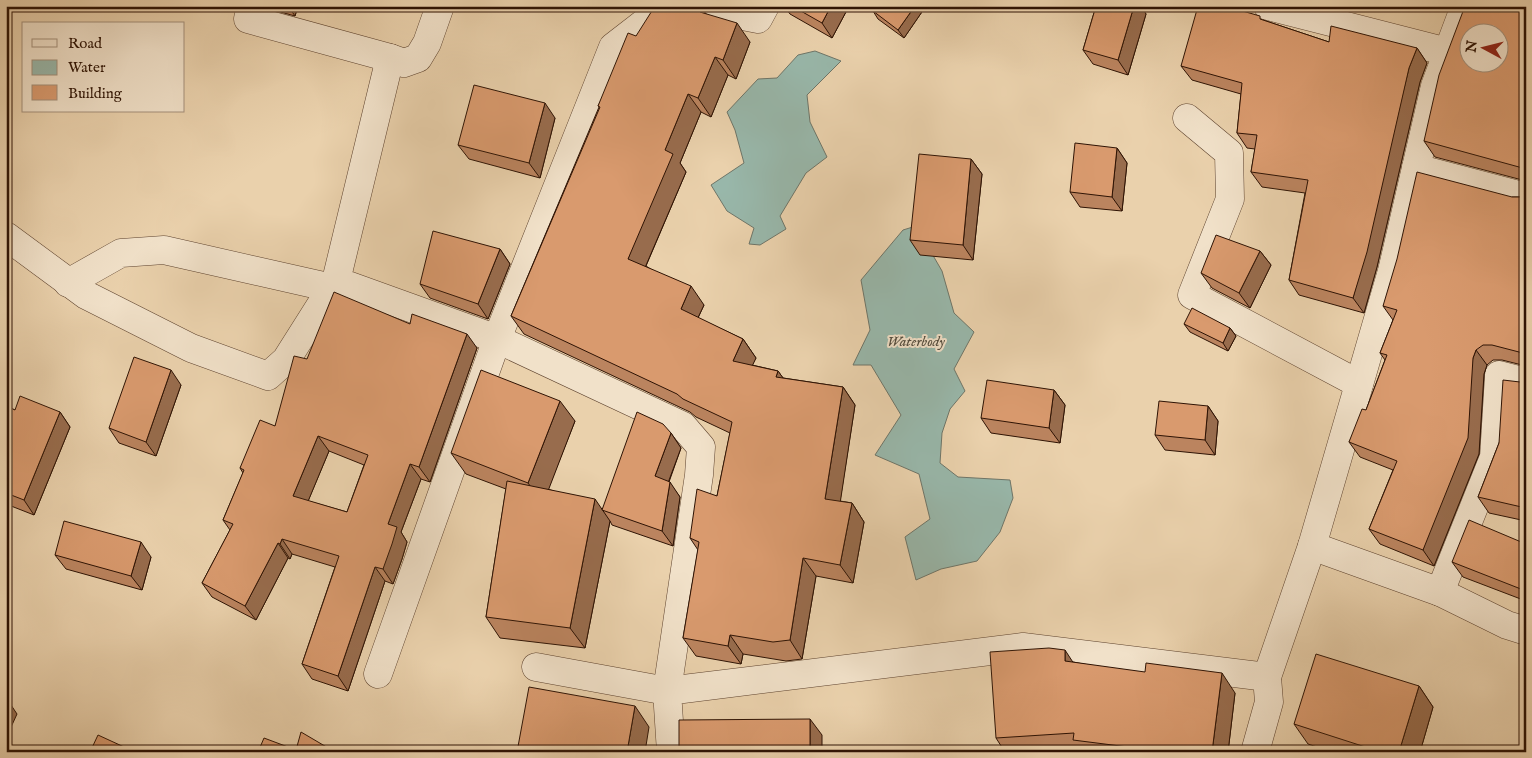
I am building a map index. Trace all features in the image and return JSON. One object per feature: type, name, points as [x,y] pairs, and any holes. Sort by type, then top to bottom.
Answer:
[{"type":"street","points":[[251,6],[248,19],[404,63],[418,58],[427,43],[440,6]]},
{"type":"street","points":[[378,674],[497,339],[613,48],[666,6]]},
{"type":"street","points":[[691,6],[758,19],[765,6]]},
{"type":"street","points":[[1268,6],[1448,52]]},
{"type":"street","points":[[1255,752],[1269,702],[1267,676],[1312,546],[1392,270],[1435,86],[1465,6]]},
{"type":"street","points":[[6,236],[86,295],[191,348],[268,376],[286,360],[334,284],[390,58]]},
{"type":"street","points":[[1187,118],[1230,152],[1230,199],[1192,295],[1358,384]]},
{"type":"street","points":[[1416,168],[1526,197]]},
{"type":"street","points":[[68,283],[121,252],[164,250],[334,284],[497,339],[683,426],[700,447],[699,476],[667,691],[671,752]]},
{"type":"street","points":[[1440,592],[1494,457],[1499,375],[1526,382]]},
{"type":"street","points":[[1312,546],[1440,592],[1507,625],[1526,631]]},
{"type":"street","points":[[536,666],[667,691],[1023,647],[1267,676]]},
{"type":"water","points":[[815,51],[841,61],[807,95],[810,122],[827,157],[806,173],[780,216],[786,229],[760,245],[749,244],[754,228],[727,211],[711,185],[744,163],[735,130],[727,112],[758,79],[777,78],[798,55]]},
{"type":"water","name":"Waterbody","points":[[916,226],[942,271],[954,313],[974,332],[954,369],[965,391],[950,409],[942,433],[940,463],[958,477],[1010,480],[1013,498],[1000,532],[977,561],[941,569],[916,580],[905,537],[930,519],[919,474],[875,455],[901,415],[871,365],[853,365],[870,330],[861,280],[903,230]]},
{"type":"building","points":[[655,6],[692,6],[702,8],[700,12],[737,23],[723,60],[715,57],[698,98],[688,94],[665,150],[673,154],[628,259],[691,286],[681,309],[743,339],[733,361],[778,371],[776,377],[843,387],[825,499],[852,503],[840,565],[803,558],[790,640],[773,642],[730,635],[728,646],[683,638],[699,542],[690,538],[697,489],[717,496],[732,422],[511,316],[600,107],[598,106],[628,33],[636,36]]},
{"type":"building","points":[[792,6],[831,6],[822,23]]},
{"type":"building","points":[[877,6],[915,6],[898,30],[873,11]]},
{"type":"building","points":[[1096,6],[1134,6],[1118,60],[1083,50]]},
{"type":"building","points":[[1198,6],[1225,6],[1260,16],[1260,19],[1329,42],[1331,26],[1417,48],[1409,68],[1367,252],[1353,298],[1289,280],[1308,180],[1251,172],[1257,135],[1237,133],[1242,83],[1181,66]]},
{"type":"building","points":[[1465,6],[1526,6],[1526,170],[1424,141],[1439,75]]},
{"type":"building","points":[[474,85],[545,103],[529,163],[458,145]]},
{"type":"building","points":[[1075,143],[1117,148],[1112,197],[1070,192]]},
{"type":"building","points":[[919,154],[971,159],[963,245],[910,240]]},
{"type":"building","points":[[1417,172],[1512,197],[1520,197],[1526,193],[1526,355],[1492,345],[1483,345],[1476,350],[1473,358],[1468,438],[1423,550],[1369,529],[1397,461],[1349,442],[1362,409],[1366,410],[1387,355],[1380,353],[1397,310],[1383,306],[1397,259]]},
{"type":"building","points":[[433,231],[500,249],[478,304],[420,284]]},
{"type":"building","points":[[1216,235],[1260,251],[1239,293],[1201,273]]},
{"type":"building","points":[[334,292],[410,324],[412,314],[467,334],[419,467],[410,464],[388,524],[397,527],[392,544],[383,569],[375,567],[338,676],[302,664],[339,556],[282,539],[280,544],[278,543],[245,606],[202,583],[233,524],[223,520],[244,470],[240,468],[260,420],[275,426],[294,356],[307,359]],"holes":[[[318,436],[368,455],[347,512],[293,496]]]},
{"type":"building","points":[[1192,308],[1230,328],[1223,343],[1184,324]]},
{"type":"building","points":[[134,357],[171,370],[146,442],[109,428]]},
{"type":"building","points":[[481,370],[560,401],[528,483],[451,453]]},
{"type":"building","points":[[1526,378],[1526,508],[1478,497],[1499,443],[1503,380],[1520,382]]},
{"type":"building","points":[[987,380],[1054,390],[1049,428],[981,418]]},
{"type":"building","points":[[20,396],[60,412],[24,500],[6,493],[6,406],[15,410]]},
{"type":"building","points":[[1159,401],[1208,406],[1205,440],[1155,435]]},
{"type":"building","points":[[637,412],[663,424],[671,433],[655,476],[670,482],[662,531],[602,510]]},
{"type":"building","points":[[507,481],[595,499],[570,628],[486,617]]},
{"type":"building","points":[[1469,520],[1526,544],[1526,591],[1452,562]]},
{"type":"building","points":[[64,521],[141,542],[131,576],[55,555]]},
{"type":"building","points":[[1049,648],[1065,650],[1065,661],[1145,672],[1146,663],[1222,673],[1212,752],[1135,752],[1136,748],[1073,740],[1074,733],[996,738],[990,652]]},
{"type":"building","points":[[1316,654],[1419,686],[1399,752],[1381,752],[1294,724]]},
{"type":"building","points":[[529,687],[635,706],[627,752],[517,752]]},
{"type":"building","points":[[810,719],[810,752],[679,752],[679,720]]},
{"type":"building","points":[[301,732],[335,752],[258,752],[264,738],[296,750]]},
{"type":"building","points":[[98,735],[135,752],[90,752]]}]
